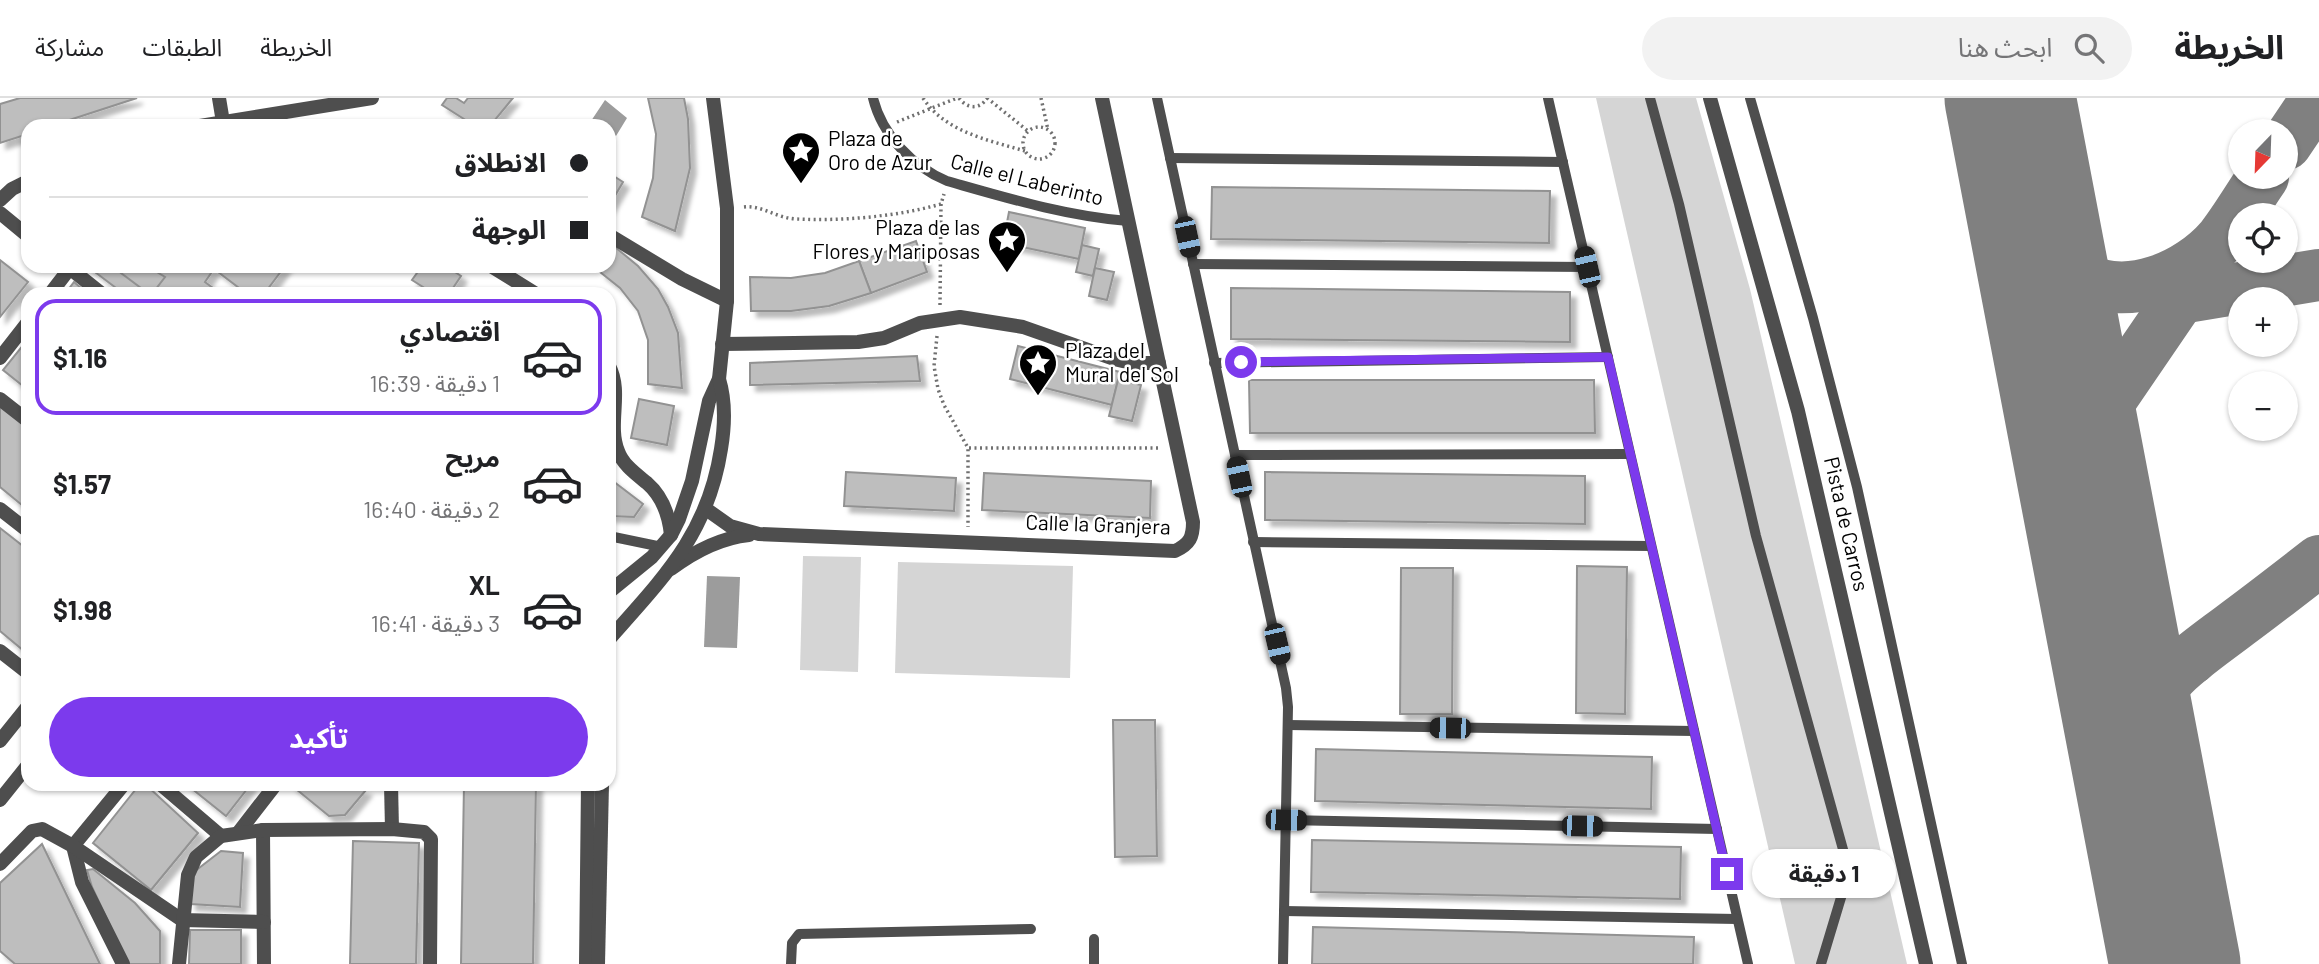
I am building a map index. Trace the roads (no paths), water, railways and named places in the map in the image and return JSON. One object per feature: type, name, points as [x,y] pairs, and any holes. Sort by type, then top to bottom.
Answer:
[{"type":"street","points":[[219,98],[223,119]]},
{"type":"street","points":[[236,119],[372,98]]},
{"type":"street","points":[[616,633],[671,569],[706,509],[720,457],[724,402],[719,379],[727,301],[727,208],[713,98]]},
{"type":"street","name":"Calle la Granjera","points":[[671,569],[704,548],[740,536],[759,534],[1175,551],[1186,546],[1193,535],[1193,522],[1102,98]]},
{"type":"street","name":"Pista de Carros","points":[[1710,98],[1798,411],[1926,964]]},
{"type":"street","points":[[0,200],[21,185]]},
{"type":"street","points":[[0,213],[21,230]]},
{"type":"street","points":[[616,239],[682,279],[727,301]]},
{"type":"street","points":[[76,273],[93,287]]},
{"type":"street","points":[[502,273],[525,287]]},
{"type":"street","points":[[722,344],[858,342],[884,338],[920,323],[960,317],[1023,327],[1131,363],[1159,363]]},
{"type":"street","points":[[0,358],[21,331]]},
{"type":"street","points":[[616,587],[629,578],[666,541],[686,504],[709,401],[719,379]]},
{"type":"street","points":[[0,399],[21,416]]},
{"type":"street","points":[[616,440],[625,464],[659,496],[666,508],[666,541]]},
{"type":"street","points":[[0,509],[21,526]]},
{"type":"street","name":"Calle la Granjera","points":[[706,509],[730,526],[759,534]]},
{"type":"street","points":[[0,651],[21,668]]},
{"type":"street","points":[[0,741],[21,715]]},
{"type":"street","points":[[0,800],[21,774]]},
{"type":"street","points":[[73,846],[118,791]]},
{"type":"street","points":[[168,791],[221,836]]},
{"type":"street","points":[[238,833],[271,791]]},
{"type":"street","points":[[391,791],[392,829]]},
{"type":"street","points":[[586,964],[588,791]]},
{"type":"street","points":[[598,964],[602,791]]},
{"type":"street","points":[[0,864],[27,835],[37,829],[48,831],[182,920],[264,922]]},
{"type":"street","points":[[179,964],[188,875],[197,857],[221,836],[263,830],[392,829],[424,832],[430,836],[430,964]]},
{"type":"street","points":[[263,830],[264,964]]},
{"type":"street","points":[[73,846],[82,882],[123,964]]},
{"type":"lane","name":"Calle el Laberinto","points":[[873,98],[884,127],[905,153],[922,167],[947,181],[1052,210],[1098,219],[1128,221]]},
{"type":"lane","points":[[1157,98],[1285,679],[1287,726],[1283,964]]},
{"type":"lane","points":[[1548,98],[1748,964]]},
{"type":"lane","points":[[1650,98],[1679,204],[1756,536],[1849,871],[1821,964]]},
{"type":"lane","points":[[1750,98],[1814,318],[1857,487],[1962,964]]},
{"type":"lane","points":[[1170,158],[1563,162]]},
{"type":"lane","points":[[1193,264],[1587,267]]},
{"type":"lane","points":[[1214,363],[1608,357]]},
{"type":"lane","points":[[1235,455],[1630,454]]},
{"type":"lane","points":[[616,537],[666,541]]},
{"type":"lane","points":[[1253,542],[1651,546]]},
{"type":"lane","points":[[1287,726],[1694,731]]},
{"type":"lane","points":[[1286,820],[1717,829]]},
{"type":"lane","points":[[1284,911],[1737,919]]},
{"type":"lane","points":[[791,964],[792,943],[799,934],[1031,929]]},
{"type":"lane","points":[[1094,939],[1094,964]]},
{"type":"place","name":"Plaza de Oro de Azur","points":[[801,185]]},
{"type":"place","name":"Plaza de las Flores y Mariposas","points":[[1007,274]]},
{"type":"place","name":"Plaza del Mural del Sol","points":[[1038,397]]}]
